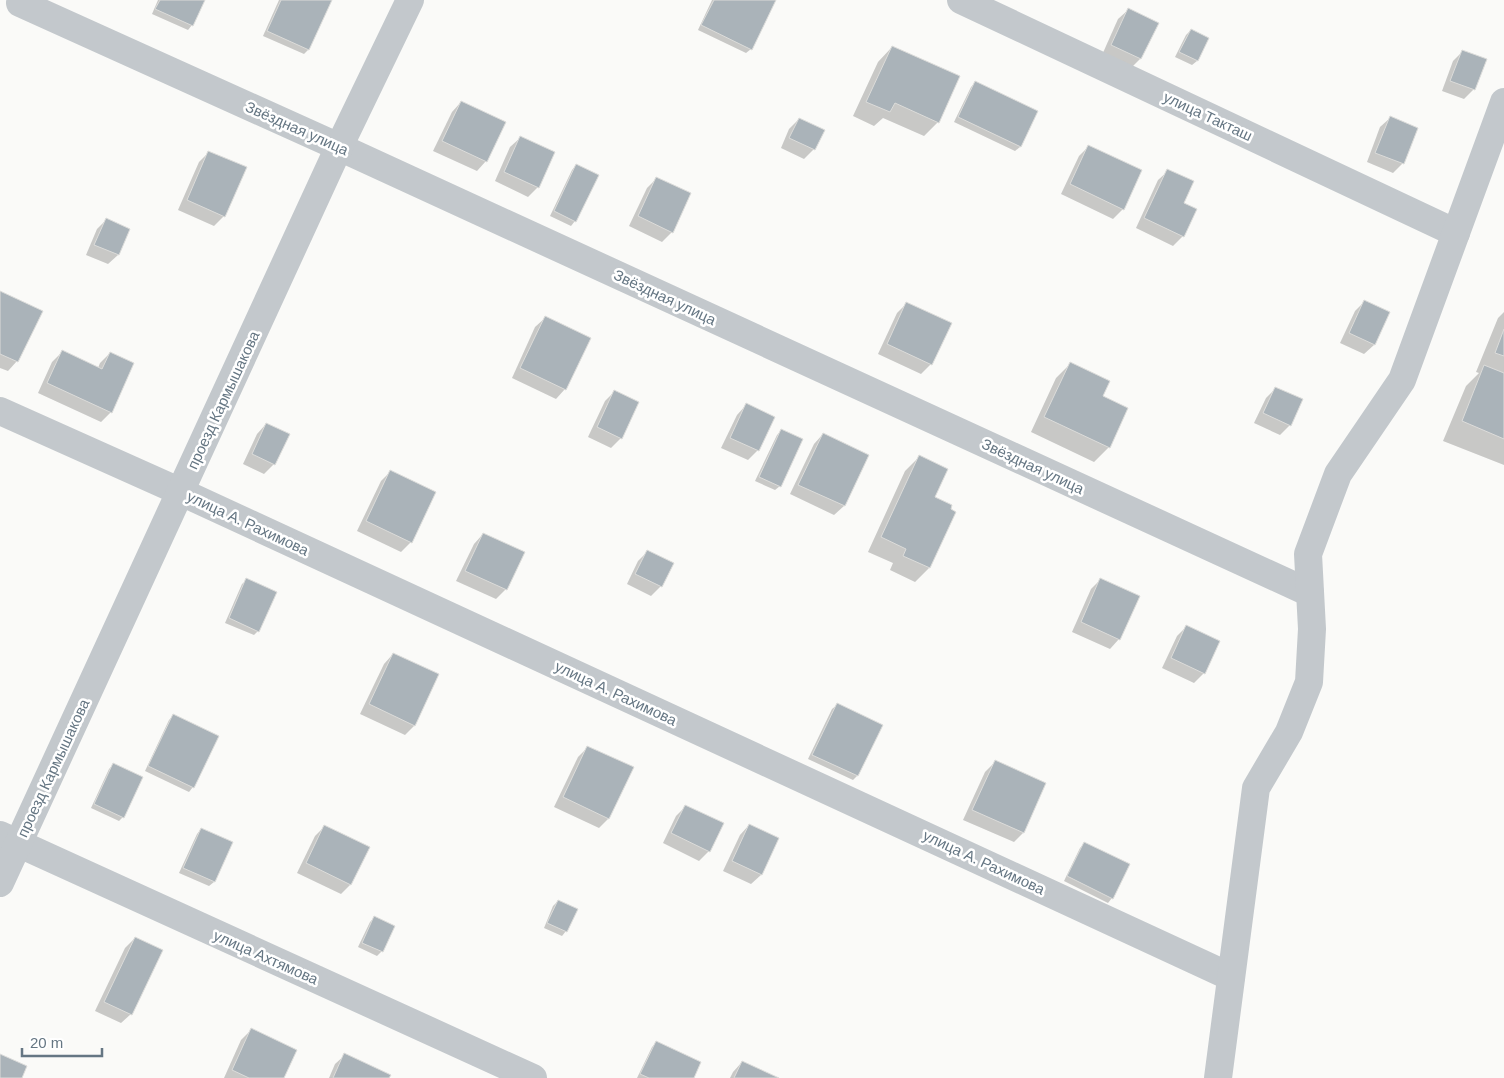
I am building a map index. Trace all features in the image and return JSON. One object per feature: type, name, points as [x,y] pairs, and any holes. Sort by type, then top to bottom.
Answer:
[{"type":"street","name":"проезд Кармышакова","points":[[0,883],[9,839],[181,492],[339,147],[410,0]]},
{"type":"street","name":"улица Такташ","points":[[961,0],[1456,233]]},
{"type":"street","name":"Звёздная улица","points":[[20,3],[339,147],[1310,593]]},
{"type":"street","points":[[1218,1078],[1256,788],[1289,732],[1309,682],[1312,628],[1308,554],[1338,474],[1402,380],[1504,102]]},
{"type":"street","name":"улица А. Рахимова","points":[[0,411],[181,492],[1231,977]]},
{"type":"street","name":"улица Ахтямова","points":[[9,839],[533,1078]]},
{"type":"building","points":[[160,0],[205,0],[193,26],[155,9]]},
{"type":"building","points":[[281,0],[332,0],[309,50],[267,31]]},
{"type":"building","points":[[714,0],[776,0],[752,50],[701,25]]},
{"type":"building","points":[[1128,8],[1159,23],[1141,59],[1111,45]]},
{"type":"building","points":[[1191,29],[1209,38],[1198,61],[1179,52]]},
{"type":"building","points":[[892,46],[960,76],[939,123],[895,103],[890,112],[866,102]]},
{"type":"building","points":[[1462,50],[1487,59],[1475,90],[1450,81]]},
{"type":"building","points":[[975,81],[1038,111],[1021,147],[958,117]]},
{"type":"building","points":[[461,101],[506,122],[487,162],[442,141]]},
{"type":"building","points":[[1390,116],[1418,128],[1404,164],[1375,153]]},
{"type":"building","points":[[799,118],[825,130],[815,150],[789,138]]},
{"type":"building","points":[[520,136],[555,152],[539,188],[504,172]]},
{"type":"building","points":[[1088,145],[1142,170],[1124,210],[1070,184]]},
{"type":"building","points":[[208,151],[247,167],[225,217],[187,200]]},
{"type":"building","points":[[576,164],[599,175],[576,222],[554,211]]},
{"type":"building","points":[[1167,169],[1194,181],[1184,203],[1197,209],[1184,237],[1144,218]]},
{"type":"building","points":[[656,177],[691,193],[673,233],[638,216]]},
{"type":"building","points":[[106,218],[130,229],[119,255],[94,245]]},
{"type":"building","points":[[0,291],[43,311],[18,362],[0,354]]},
{"type":"building","points":[[1364,300],[1390,312],[1375,345],[1349,333]]},
{"type":"building","points":[[906,302],[952,323],[932,365],[887,344]]},
{"type":"building","points":[[545,316],[591,338],[566,390],[520,368]]},
{"type":"building","points":[[1504,329],[1504,356],[1495,353]]},
{"type":"building","points":[[62,350],[102,369],[110,352],[134,363],[112,413],[47,383]]},
{"type":"building","points":[[1070,362],[1110,381],[1103,396],[1128,408],[1110,448],[1044,417]]},
{"type":"building","points":[[1484,365],[1504,373],[1504,439],[1462,421]]},
{"type":"building","points":[[1275,387],[1303,399],[1291,426],[1263,413]]},
{"type":"building","points":[[614,390],[639,402],[622,439],[597,427]]},
{"type":"building","points":[[746,403],[775,417],[759,451],[730,438]]},
{"type":"building","points":[[266,423],[290,434],[275,465],[252,454]]},
{"type":"building","points":[[781,429],[803,439],[781,487],[759,477]]},
{"type":"building","points":[[823,433],[869,455],[845,506],[798,485]]},
{"type":"building","points":[[919,455],[948,469],[935,497],[952,505],[951,509],[956,512],[930,568],[903,556],[906,549],[881,537]]},
{"type":"building","points":[[390,470],[436,492],[412,543],[366,521]]},
{"type":"building","points":[[483,533],[525,552],[507,590],[465,571]]},
{"type":"building","points":[[647,550],[674,563],[662,587],[635,574]]},
{"type":"building","points":[[246,578],[277,592],[259,632],[229,618]]},
{"type":"building","points":[[1100,578],[1140,596],[1120,640],[1081,622]]},
{"type":"building","points":[[1186,625],[1220,641],[1205,674],[1171,658]]},
{"type":"building","points":[[393,653],[439,674],[415,726],[369,704]]},
{"type":"building","points":[[837,703],[883,725],[858,776],[812,755]]},
{"type":"building","points":[[173,714],[219,736],[194,788],[148,766]]},
{"type":"building","points":[[587,746],[634,767],[609,819],[563,797]]},
{"type":"building","points":[[995,760],[1046,783],[1024,833],[972,810]]},
{"type":"building","points":[[113,763],[143,777],[124,818],[94,804]]},
{"type":"building","points":[[685,805],[724,823],[710,852],[671,833]]},
{"type":"building","points":[[749,824],[779,838],[762,875],[732,861]]},
{"type":"building","points":[[324,825],[370,847],[351,885],[306,863]]},
{"type":"building","points":[[201,828],[233,842],[215,882],[183,868]]},
{"type":"building","points":[[1084,842],[1130,864],[1113,899],[1067,876]]},
{"type":"building","points":[[558,900],[578,909],[567,932],[547,923]]},
{"type":"building","points":[[374,916],[395,926],[383,952],[362,943]]},
{"type":"building","points":[[135,937],[163,950],[132,1015],[104,1002]]},
{"type":"building","points":[[251,1028],[297,1050],[284,1078],[249,1078],[232,1070]]},
{"type":"building","points":[[656,1041],[701,1062],[694,1078],[649,1078],[640,1074]]},
{"type":"building","points":[[344,1053],[391,1075],[389,1078],[333,1078]]},
{"type":"building","points":[[0,1054],[27,1066],[22,1078],[0,1078]]},
{"type":"building","points":[[742,1061],[779,1078],[734,1078]]}]
